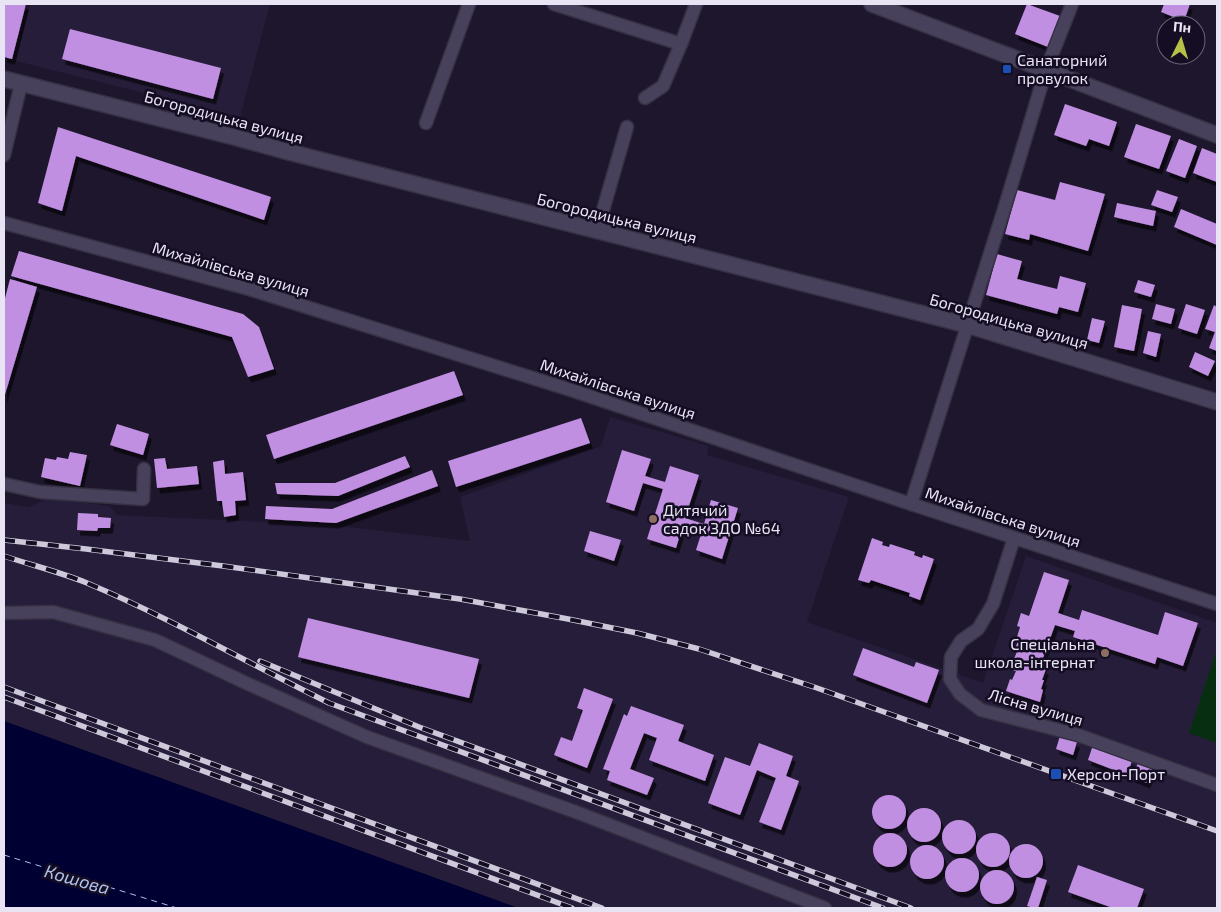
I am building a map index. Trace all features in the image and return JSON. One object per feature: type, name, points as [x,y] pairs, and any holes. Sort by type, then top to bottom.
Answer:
[{"type":"street","points":[[426,123],[469,4]]},
{"type":"street","points":[[554,4],[681,44]]},
{"type":"street","points":[[645,98],[663,86],[696,4]]},
{"type":"street","points":[[872,4],[1217,135]]},
{"type":"street","points":[[911,504],[1046,70],[1072,4]]},
{"type":"street","name":"Богородицька вулиця","points":[[4,79],[967,325],[1217,402]]},
{"type":"street","points":[[4,154],[21,84]]},
{"type":"street","points":[[597,231],[627,127]]},
{"type":"street","name":"Михайлівська вулиця","points":[[4,223],[249,289],[304,306],[571,390],[1217,604]]},
{"type":"street","points":[[4,484],[40,492],[143,500],[144,469]]},
{"type":"street","name":"Лісна вулиця","points":[[1014,538],[993,604],[978,629],[962,641],[951,657],[950,679],[960,694],[981,710],[1078,735],[1217,785]]},
{"type":"street","points":[[4,613],[53,612],[155,640],[368,737],[576,812],[826,908]]},
{"type":"shaded area","points":[[30,4],[270,4],[240,117],[16,61]]},
{"type":"shaded area","points":[[610,417],[709,446],[707,455],[849,497],[807,622],[983,683],[1026,556],[1217,623],[1217,908],[518,908],[4,721],[4,503],[29,507],[48,498],[110,506],[117,515],[330,525],[470,541],[460,497],[601,446]]},
{"type":"green space","points":[[1217,653],[1217,743],[1189,733]]},
{"type":"water","name":"Кошова","points":[[4,721],[518,908],[4,908]]},
{"type":"building","points":[[4,4],[26,4],[12,59],[4,57]]},
{"type":"building","points":[[1027,4],[1060,16],[1048,47],[1015,34]]},
{"type":"building","points":[[1164,4],[1190,4],[1186,15],[1169,15],[1161,12]]},
{"type":"building","points":[[70,29],[221,68],[213,99],[62,59]]},
{"type":"building","points":[[1065,104],[1117,122],[1109,146],[1089,139],[1086,146],[1054,135]]},
{"type":"building","points":[[1136,124],[1171,136],[1159,169],[1124,157]]},
{"type":"building","points":[[58,127],[271,197],[264,220],[76,156],[62,211],[38,203]]},
{"type":"building","points":[[1179,139],[1197,146],[1185,178],[1166,171]]},
{"type":"building","points":[[1202,148],[1217,154],[1217,182],[1193,173]]},
{"type":"building","points":[[1060,182],[1105,194],[1088,251],[1030,234],[1029,240],[1005,234],[1017,190],[1055,200]]},
{"type":"building","points":[[1157,190],[1178,197],[1172,212],[1151,205]]},
{"type":"building","points":[[1117,203],[1156,211],[1153,226],[1114,217]]},
{"type":"building","points":[[1181,209],[1217,224],[1217,245],[1174,227]]},
{"type":"building","points":[[19,251],[243,314],[259,327],[274,369],[248,377],[232,337],[11,276]]},
{"type":"building","points":[[997,254],[1022,261],[1017,279],[1057,289],[1060,276],[1086,283],[1078,312],[1059,307],[1057,314],[986,295]]},
{"type":"building","points":[[10,279],[37,287],[4,398],[4,302]]},
{"type":"building","points":[[1138,280],[1155,285],[1151,297],[1134,292]]},
{"type":"building","points":[[1156,304],[1175,309],[1171,324],[1152,319]]},
{"type":"building","points":[[1186,304],[1205,310],[1197,334],[1178,328]]},
{"type":"building","points":[[1122,305],[1142,309],[1134,351],[1114,347]]},
{"type":"building","points":[[1214,305],[1217,307],[1217,351],[1209,348],[1215,332],[1205,329]]},
{"type":"building","points":[[1092,318],[1105,321],[1099,343],[1087,340]]},
{"type":"building","points":[[1148,331],[1161,334],[1156,357],[1143,353]]},
{"type":"building","points":[[1195,352],[1215,361],[1208,376],[1189,367]]},
{"type":"building","points":[[454,371],[463,395],[274,459],[266,435]]},
{"type":"building","points":[[581,418],[590,443],[456,487],[448,461]]},
{"type":"building","points":[[117,424],[149,434],[143,455],[110,445]]},
{"type":"building","points":[[622,450],[651,459],[645,476],[665,482],[670,466],[699,475],[685,518],[704,524],[711,500],[738,508],[722,559],[696,550],[702,531],[683,525],[676,548],[647,539],[663,489],[643,483],[634,511],[606,502]]},
{"type":"building","points":[[70,452],[87,455],[80,486],[41,477],[45,458],[56,460],[57,457],[68,459]]},
{"type":"building","points":[[405,456],[410,467],[338,496],[277,494],[275,483],[335,483]]},
{"type":"building","points":[[165,458],[167,469],[197,466],[199,484],[157,488],[154,459]]},
{"type":"building","points":[[224,460],[225,474],[243,472],[246,500],[235,501],[236,515],[224,517],[222,501],[217,501],[213,462]]},
{"type":"building","points":[[432,470],[438,486],[336,523],[265,519],[266,506],[332,509]]},
{"type":"building","points":[[78,513],[98,514],[98,517],[111,518],[110,528],[98,528],[97,531],[77,530]]},
{"type":"building","points":[[590,531],[621,540],[614,561],[584,551]]},
{"type":"building","points":[[872,538],[883,542],[882,545],[889,547],[890,544],[915,552],[914,555],[922,558],[923,555],[934,559],[920,600],[909,596],[910,593],[871,580],[869,583],[858,580]]},
{"type":"building","points":[[1044,572],[1069,580],[1058,613],[1079,620],[1082,610],[1158,635],[1165,612],[1198,623],[1183,666],[1157,657],[1155,664],[1073,637],[1075,631],[1055,625],[1043,658],[1047,659],[1043,668],[1046,669],[1042,680],[1044,680],[1040,702],[1006,691],[1010,679],[1012,680],[1016,671],[1012,670],[1018,649],[1015,649],[1019,638],[1017,637],[1020,627],[1017,626],[1021,613],[1029,616]]},
{"type":"building","points":[[308,618],[479,659],[469,698],[298,657]]},
{"type":"building","points":[[863,648],[914,667],[916,662],[939,670],[927,703],[853,675]]},
{"type":"building","points":[[584,688],[613,699],[587,768],[554,755],[561,737],[572,741],[583,710],[577,708]]},
{"type":"building","points":[[631,706],[684,725],[678,741],[714,755],[705,781],[649,760],[657,738],[644,733],[630,769],[654,778],[647,795],[607,780],[610,771],[603,769],[624,714],[627,716]]},
{"type":"building","points":[[1060,736],[1077,742],[1073,755],[1056,749]]},
{"type":"building","points":[[759,743],[793,756],[786,776],[799,781],[781,830],[759,822],[776,778],[757,770],[740,815],[708,803],[725,757],[750,766]]},
{"type":"building","points":[[1093,745],[1132,761],[1127,775],[1088,760]]},
{"type":"building","points":[[1138,763],[1152,769],[1147,783],[1132,777]]},
{"type":"building","points":[[889,795],[901,800],[906,812],[901,824],[889,829],[877,824],[872,812],[877,800]]},
{"type":"building","points":[[924,808],[936,813],[941,825],[936,837],[924,842],[912,837],[907,825],[912,813]]},
{"type":"building","points":[[959,820],[971,825],[976,837],[971,849],[959,854],[947,849],[942,837],[947,825]]},
{"type":"building","points":[[890,833],[902,838],[907,850],[902,862],[890,867],[878,862],[873,850],[878,838]]},
{"type":"building","points":[[993,833],[1005,838],[1010,850],[1005,862],[993,867],[981,862],[976,850],[981,838]]},
{"type":"building","points":[[1026,844],[1038,849],[1043,861],[1038,873],[1026,878],[1014,873],[1009,861],[1014,849]]},
{"type":"building","points":[[927,845],[939,850],[944,862],[939,874],[927,879],[915,874],[910,862],[915,850]]},
{"type":"building","points":[[962,858],[974,863],[979,875],[974,887],[962,892],[950,887],[945,875],[950,863]]},
{"type":"building","points":[[1078,865],[1144,889],[1137,908],[1113,908],[1068,892]]},
{"type":"building","points":[[997,870],[1009,875],[1014,887],[1009,899],[997,904],[985,899],[980,887],[985,875]]},
{"type":"building","points":[[1037,877],[1047,880],[1038,908],[1034,908],[1027,906]]},
{"type":"ferry route","points":[[4,855],[177,908]]},
{"type":"railway","points":[[4,540],[223,566],[460,599],[637,633],[699,649],[817,688],[1217,831]]},
{"type":"railway","points":[[4,556],[77,579],[118,597],[329,703],[883,908]]},
{"type":"railway","points":[[260,661],[419,727],[911,908]]},
{"type":"railway","points":[[4,687],[602,908]]},
{"type":"railway","points":[[4,697],[572,908]]},
{"type":"place","name":"Санаторний провулок","points":[[1007,69]]},
{"type":"place","name":"Дитячий садок ЗДО №64","points":[[653,519]]},
{"type":"place","name":"Спеціальна школа-інтернат","points":[[1105,653]]},
{"type":"place","name":"Херсон-Порт","points":[[1056,774]]}]
